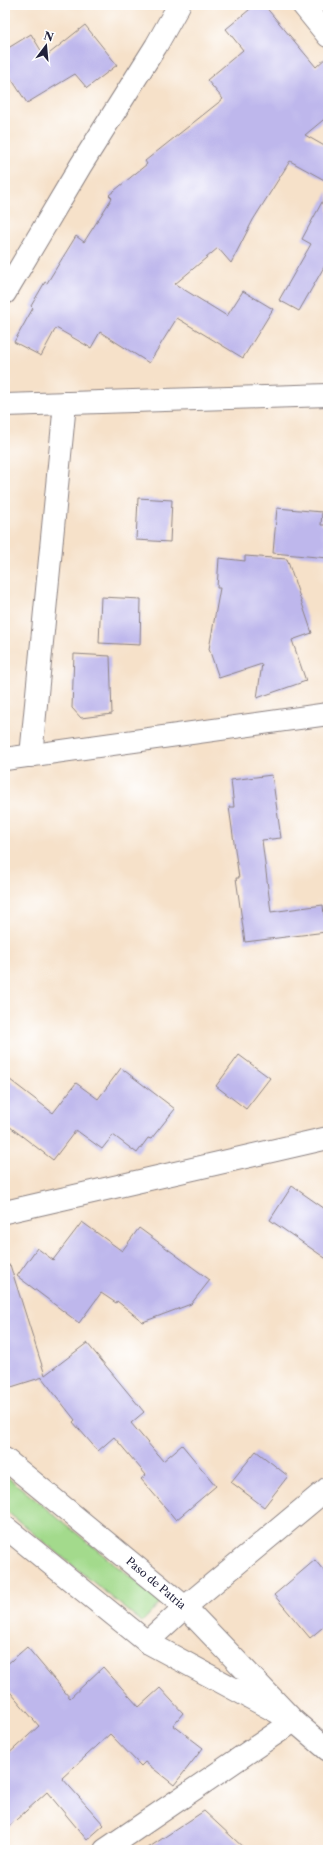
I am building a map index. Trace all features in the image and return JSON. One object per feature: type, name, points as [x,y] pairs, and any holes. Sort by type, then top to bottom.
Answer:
[{"type":"street","points":[[5,293],[81,165],[156,46],[179,5]]},
{"type":"street","points":[[303,5],[328,36]]},
{"type":"street","points":[[5,405],[328,395]]},
{"type":"street","points":[[31,756],[65,402]]},
{"type":"street","points":[[5,758],[31,756],[328,714]]},
{"type":"street","points":[[5,1212],[328,1138]]},
{"type":"street","name":"Paso de Patria","points":[[5,1459],[185,1607],[294,1721],[328,1750]]},
{"type":"street","points":[[147,1642],[185,1607],[328,1488]]},
{"type":"street","name":"Paso de Patria","points":[[5,1527],[147,1642],[294,1721]]},
{"type":"street","points":[[105,1850],[294,1721]]},
{"type":"green space","points":[[5,1475],[161,1602],[142,1622],[5,1510]]},
{"type":"building","points":[[255,5],[264,5],[316,67],[328,56],[328,116],[305,135],[328,148],[328,182],[290,161],[253,220],[231,263],[218,248],[175,284],[227,316],[243,291],[273,309],[243,358],[177,318],[149,363],[100,332],[91,348],[56,328],[41,356],[14,342],[33,308],[31,306],[45,282],[47,283],[76,236],[84,242],[112,198],[109,195],[147,164],[145,161],[223,99],[207,80],[243,50],[226,29]]},
{"type":"building","points":[[85,25],[117,65],[87,88],[75,74],[27,103],[5,69],[5,50],[31,34],[45,57]]},
{"type":"building","points":[[328,191],[328,260],[299,311],[279,300],[311,244],[302,239]]},
{"type":"building","points":[[138,498],[172,500],[170,542],[136,540]]},
{"type":"building","points":[[277,508],[322,512],[321,525],[328,525],[328,558],[273,553]]},
{"type":"building","points":[[245,556],[287,559],[312,633],[292,640],[306,681],[257,698],[262,664],[219,678],[209,649],[220,588],[217,588],[219,558],[245,561]]},
{"type":"building","points":[[101,597],[141,599],[140,645],[99,643]]},
{"type":"building","points":[[74,654],[110,656],[112,714],[81,718],[72,708]]},
{"type":"building","points":[[272,775],[281,838],[262,840],[271,912],[323,905],[326,932],[245,942],[236,878],[239,878],[229,807],[234,807],[231,780]]},
{"type":"building","points":[[239,1055],[270,1078],[246,1109],[216,1086]]},
{"type":"building","points":[[121,1068],[175,1109],[151,1139],[148,1138],[137,1153],[113,1135],[102,1149],[76,1130],[53,1160],[5,1123],[5,1076],[53,1113],[76,1083],[98,1099]]},
{"type":"building","points":[[292,1186],[328,1211],[328,1260],[270,1220]]},
{"type":"building","points":[[82,1222],[122,1251],[139,1228],[210,1280],[191,1304],[143,1322],[117,1301],[116,1303],[101,1293],[79,1323],[17,1276],[37,1248],[53,1260]]},
{"type":"building","points":[[10,1265],[45,1375],[87,1343],[144,1412],[131,1423],[163,1461],[182,1445],[216,1486],[176,1520],[141,1479],[146,1475],[114,1437],[98,1451],[73,1422],[75,1420],[42,1378],[43,1377],[5,1389],[5,1266]]},
{"type":"building","points":[[256,1451],[288,1476],[264,1507],[231,1482]]},
{"type":"building","points":[[315,1560],[328,1576],[328,1623],[310,1638],[274,1595]]},
{"type":"building","points":[[27,1647],[70,1698],[103,1667],[139,1707],[160,1688],[183,1713],[173,1725],[203,1748],[174,1785],[145,1762],[141,1766],[110,1734],[62,1778],[104,1825],[87,1840],[47,1792],[5,1830],[5,1757],[39,1726],[5,1686],[5,1666]]},
{"type":"building","points":[[204,1811],[246,1850],[145,1850]]}]
